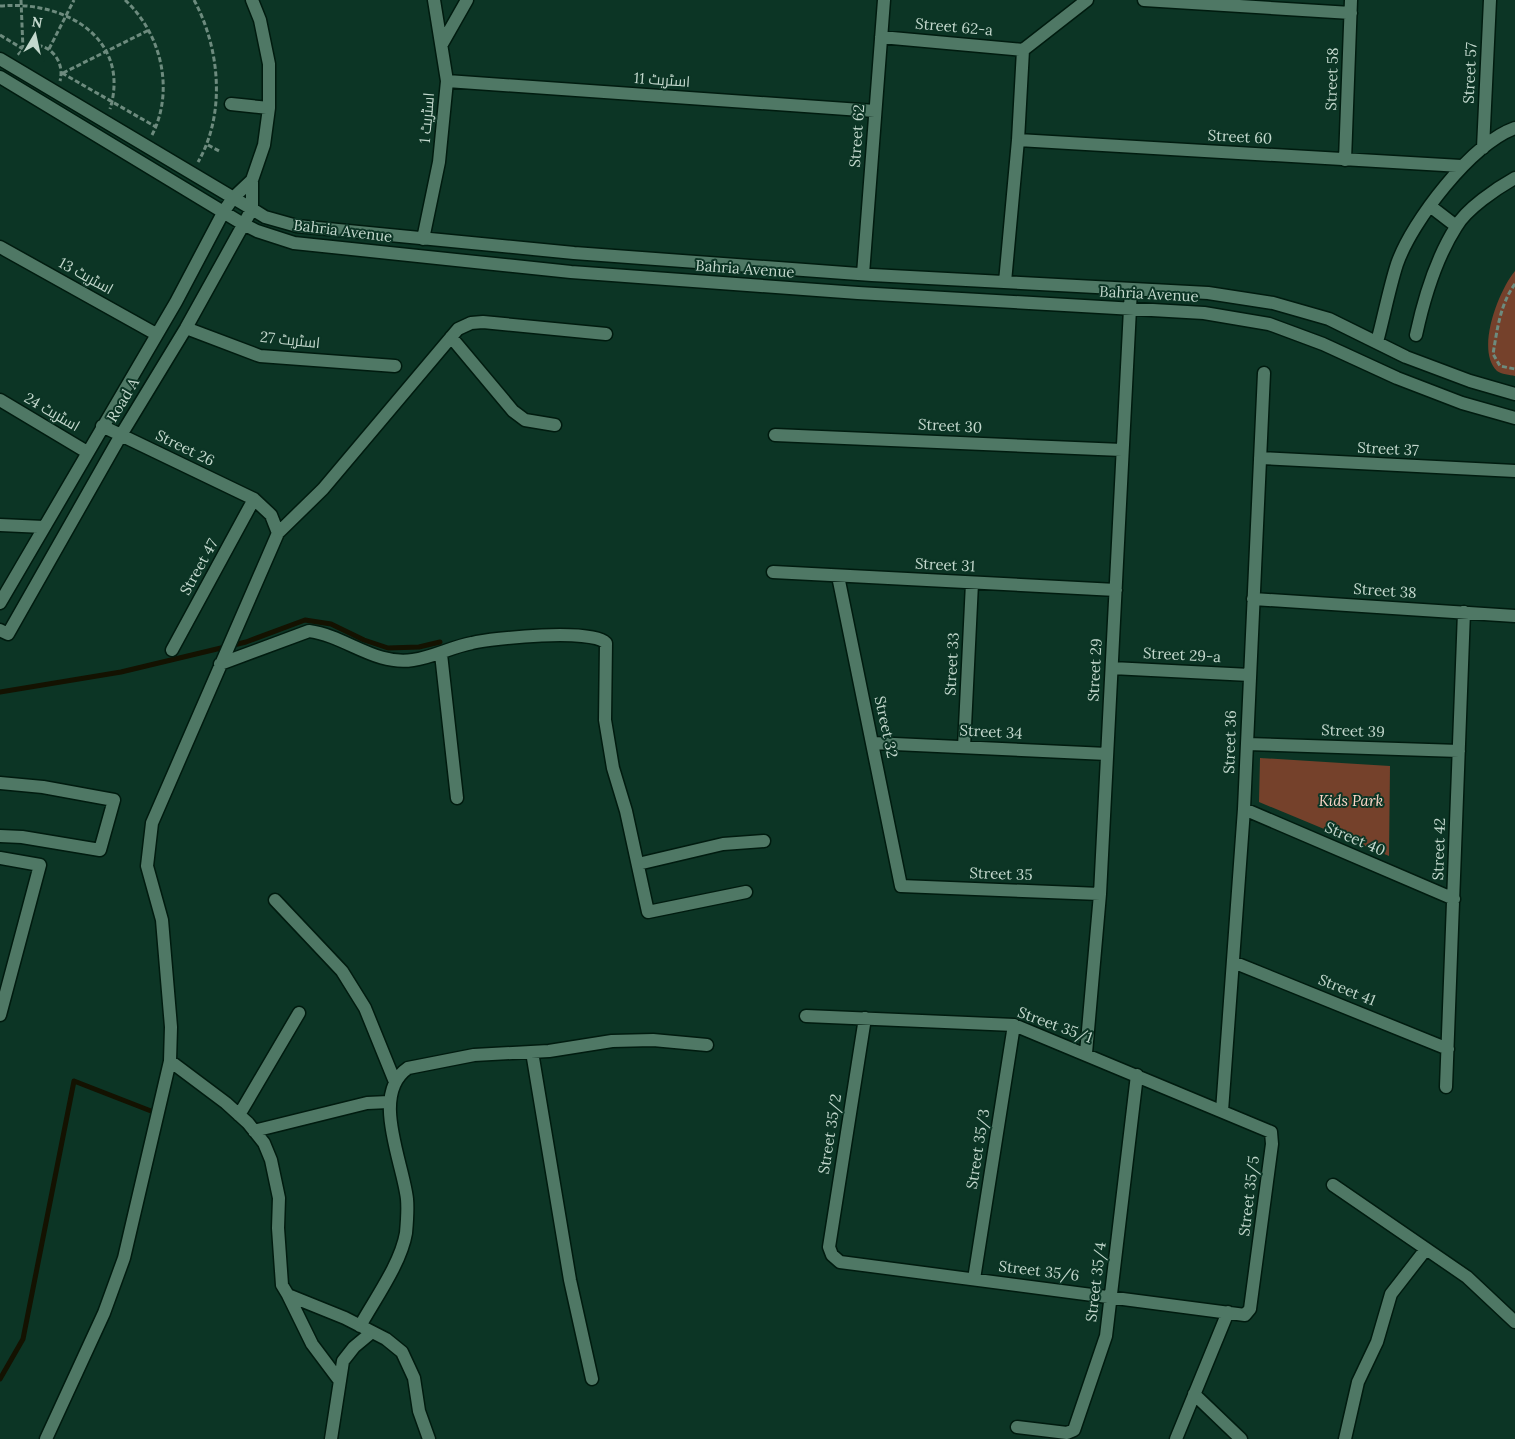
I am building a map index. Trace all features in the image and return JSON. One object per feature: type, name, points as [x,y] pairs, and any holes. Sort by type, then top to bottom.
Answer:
[{"type":"street","name":"Road A","points":[[4,632],[186,328],[252,209],[252,180],[264,145],[269,108],[269,64],[260,20],[252,0]]},
{"type":"street","name":"اسٹریٹ 1","points":[[423,239],[439,162],[447,81],[434,0]]},
{"type":"street","points":[[442,44],[467,0]]},
{"type":"street","name":"Street 62","points":[[864,274],[884,0]]},
{"type":"street","points":[[1006,282],[1018,140],[1023,50],[1087,0]]},
{"type":"street","points":[[1144,0],[1351,6]]},
{"type":"street","name":"Street 57","points":[[1483,148],[1490,0]]},
{"type":"street","name":"Street 58","points":[[1345,160],[1351,6]]},
{"type":"street","name":"Street 62-a","points":[[881,37],[1023,50]]},
{"type":"street","name":"Bahria Avenue","points":[[5,62],[232,198],[265,216],[297,226],[574,253],[864,274],[1208,293],[1273,303],[1329,319],[1406,357],[1470,381],[1515,394]]},
{"type":"street","name":"Bahria Avenue","points":[[0,78],[243,224],[294,243],[571,272],[1130,310],[1204,313],[1269,324],[1323,344],[1397,378],[1453,400],[1515,418]]},
{"type":"street","name":"اسٹریٹ 11","points":[[447,81],[875,111]]},
{"type":"street","points":[[231,104],[269,108]]},
{"type":"street","points":[[1377,342],[1398,262],[1430,206],[1461,166],[1505,131],[1515,128]]},
{"type":"street","name":"Street 60","points":[[1018,140],[1461,166]]},
{"type":"street","points":[[1416,335],[1430,280],[1456,226],[1500,187],[1515,178]]},
{"type":"street","name":"Road A","points":[[0,603],[176,302],[224,211],[232,198],[252,180]]},
{"type":"street","points":[[1430,206],[1456,226]]},
{"type":"street","name":"اسٹریٹ 13","points":[[0,247],[156,334]]},
{"type":"street","name":"Street 29","points":[[1086,1053],[1100,894],[1130,289]]},
{"type":"street","points":[[46,1439],[104,1313],[124,1258],[170,1060],[171,1027],[162,920],[147,866],[152,823],[278,533],[323,490],[458,329],[471,323],[483,322],[606,334]]},
{"type":"street","name":"اسٹریٹ 27","points":[[186,328],[260,356],[395,366]]},
{"type":"street","points":[[451,337],[513,411],[524,420],[555,425]]},
{"type":"street","name":"Street 36","points":[[1222,1111],[1244,809],[1264,373]]},
{"type":"street","name":"اسٹریٹ 24","points":[[0,400],[87,452]]},
{"type":"street","name":"Street 26","points":[[102,426],[254,499],[271,515],[278,533]]},
{"type":"street","name":"Street 30","points":[[775,435],[1122,450]]},
{"type":"street","name":"Street 37","points":[[1260,458],[1515,472]]},
{"type":"street","name":"Street 47","points":[[172,650],[254,499]]},
{"type":"street","points":[[0,526],[44,527]]},
{"type":"street","name":"Street 31","points":[[773,572],[1116,590]]},
{"type":"street","name":"Street 32","points":[[838,576],[901,886]]},
{"type":"street","name":"Street 33","points":[[964,747],[972,583]]},
{"type":"street","name":"Street 38","points":[[1253,599],[1515,616]]},
{"type":"street","name":"Street 42","points":[[1446,1087],[1464,612]]},
{"type":"street","points":[[222,660],[309,631],[325,633],[382,660],[412,660],[442,654],[471,643],[521,636],[584,636],[603,640],[606,643],[605,720],[613,768],[626,811],[648,912],[746,892]]},
{"type":"street","points":[[442,654],[457,798]]},
{"type":"street","name":"Street 29-a","points":[[1112,668],[1250,675]]},
{"type":"street","name":"Street 34","points":[[873,743],[1107,754]]},
{"type":"street","name":"Street 39","points":[[1246,744],[1459,751]]},
{"type":"street","points":[[0,783],[43,787],[114,800],[100,850],[22,837],[0,836]]},
{"type":"street","name":"Street 40","points":[[1244,809],[1454,899]]},
{"type":"street","points":[[638,864],[723,844],[764,842]]},
{"type":"street","points":[[0,858],[40,865],[0,1015]]},
{"type":"street","name":"Street 35","points":[[901,886],[1100,894]]},
{"type":"street","points":[[275,900],[342,972],[365,1008],[395,1082]]},
{"type":"street","name":"Street 41","points":[[1233,962],[1448,1049]]},
{"type":"street","points":[[239,1115],[299,1013]]},
{"type":"street","name":"Street 35/1","points":[[806,1016],[1014,1025],[1086,1053],[1222,1111]]},
{"type":"street","name":"Street 35/2","points":[[832,1255],[829,1247],[865,1018]]},
{"type":"street","name":"Street 35/3","points":[[974,1279],[1014,1025]]},
{"type":"street","points":[[360,1326],[401,1251],[406,1228],[407,1198],[392,1128],[389,1102],[395,1082],[401,1072],[408,1068],[474,1055],[532,1052],[612,1041],[653,1040],[707,1045]]},
{"type":"street","points":[[532,1052],[570,1280],[592,1378]]},
{"type":"street","points":[[170,1060],[239,1115],[264,1143],[271,1160],[279,1198],[278,1228],[282,1285],[312,1344],[339,1380]]},
{"type":"street","name":"Street 35/4","points":[[1016,1427],[1068,1433],[1074,1430],[1106,1336],[1137,1075]]},
{"type":"street","points":[[254,1131],[367,1102],[389,1102]]},
{"type":"street","name":"Street 35/5","points":[[1222,1111],[1271,1132],[1272,1144],[1252,1300],[1250,1309],[1245,1315]]},
{"type":"street","points":[[1333,1185],[1467,1277],[1515,1322]]},
{"type":"street","points":[[1345,1439],[1358,1382],[1377,1342],[1391,1294],[1426,1249]]},
{"type":"street","name":"Street 35/6","points":[[832,1255],[840,1262],[1245,1315]]},
{"type":"street","points":[[288,1295],[360,1326],[402,1352],[414,1378],[419,1411],[429,1439]]},
{"type":"street","points":[[1176,1439],[1228,1312]]},
{"type":"street","points":[[330,1439],[343,1361],[347,1354],[372,1332]]},
{"type":"street","points":[[1194,1394],[1241,1439]]},
{"type":"path","points":[[21,0],[23,49]]},
{"type":"path","points":[[0,6],[27,0]]},
{"type":"path","points":[[50,49],[74,0]]},
{"type":"path","points":[[126,0],[149,30],[159,54],[163,80],[162,106],[156,127],[146,146]]},
{"type":"path","points":[[194,0],[209,36],[214,63],[216,90],[214,118],[208,145],[221,152]]},
{"type":"path","points":[[64,7],[74,12]]},
{"type":"path","points":[[88,22],[108,50],[114,70],[112,102],[105,122]]},
{"type":"path","points":[[54,91],[62,74],[149,30]]},
{"type":"path","points":[[0,35],[23,49]]},
{"type":"path","points":[[5,62],[23,49],[35,46],[50,49],[59,60],[62,74],[156,127]]},
{"type":"path","points":[[1515,284],[1507,294],[1497,328],[1493,354],[1500,366],[1515,369]]},
{"type":"green space","points":[[1515,271],[1515,376],[1497,371],[1491,361],[1488,349],[1489,335],[1496,305]]},
{"type":"green space","name":"Kids Park","points":[[1260,758],[1390,766],[1389,856],[1259,802]]},
{"type":"waterway","points":[[0,692],[121,672],[246,642],[305,620],[331,624],[364,640],[388,648],[419,647],[440,642]]},
{"type":"waterway","points":[[0,1379],[23,1339],[74,1081],[151,1111]]}]
